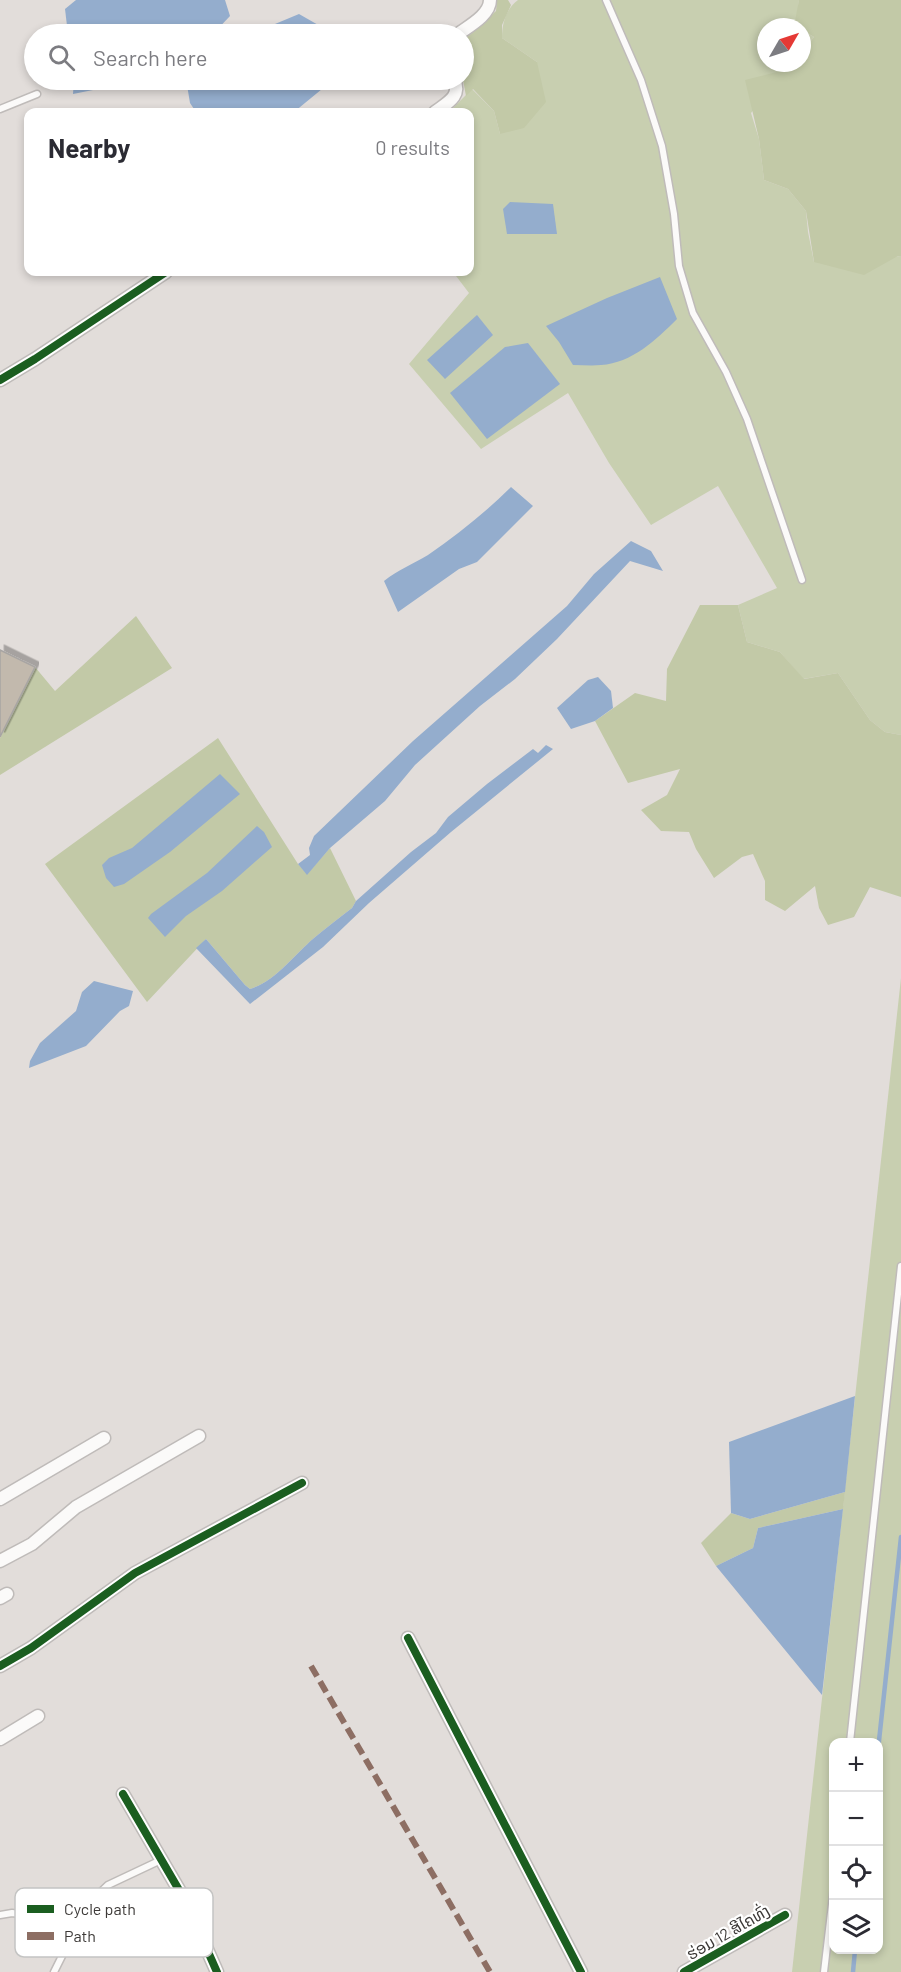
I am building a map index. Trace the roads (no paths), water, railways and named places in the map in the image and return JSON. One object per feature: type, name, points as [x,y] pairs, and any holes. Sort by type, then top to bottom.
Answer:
[{"type":"street","points":[[471,24],[490,7],[490,0]]},
{"type":"street","points":[[440,108],[456,94],[457,90]]},
{"type":"street","points":[[0,380],[160,276]]},
{"type":"street","points":[[0,1561],[32,1544],[76,1508],[199,1436]]},
{"type":"street","points":[[0,1499],[104,1438]]},
{"type":"street","points":[[0,1666],[31,1648],[135,1572],[302,1483]]},
{"type":"street","points":[[408,1638],[581,1972]]},
{"type":"street","points":[[0,1739],[38,1716]]},
{"type":"street","points":[[123,1794],[178,1888]]},
{"type":"street","name":"ຮ່ອມ 12 ສີໄຄທົ່ງ","points":[[684,1972],[785,1915]]},
{"type":"street","points":[[210,1957],[217,1972]]},
{"type":"lane","points":[[606,0],[641,80],[662,146],[674,214],[679,266],[693,313],[726,372],[747,419],[802,580]]},
{"type":"lane","points":[[0,109],[37,94]]},
{"type":"lane","points":[[851,1738],[901,1266]]},
{"type":"lane","points":[[105,1888],[162,1860]]},
{"type":"lane","points":[[824,1972],[832,1900]]},
{"type":"lane","points":[[0,1915],[15,1913]]},
{"type":"lane","points":[[54,1972],[61,1957]]},
{"type":"water","points":[[76,0],[225,0],[230,16],[222,24],[67,24],[65,9]]},
{"type":"water","points":[[299,14],[316,24],[275,24]]},
{"type":"water","points":[[73,90],[93,90],[73,94]]},
{"type":"water","points":[[188,90],[321,90],[299,108],[193,108]]},
{"type":"water","points":[[510,202],[553,204],[557,234],[507,234],[503,209]]},
{"type":"water","points":[[660,277],[677,319],[643,349],[623,360],[601,365],[573,365],[546,326],[607,298]]},
{"type":"water","points":[[477,315],[493,335],[445,379],[427,360]]},
{"type":"water","points":[[528,343],[560,384],[487,439],[450,393],[505,347]]},
{"type":"water","points":[[511,487],[533,506],[477,562],[459,569],[398,612],[384,581],[450,539]]},
{"type":"water","points":[[631,541],[651,551],[663,571],[630,561],[557,639],[515,679],[480,706],[415,765],[385,801],[330,848],[307,875],[298,864],[310,855],[309,848],[314,836],[413,741],[567,606],[594,574]]},
{"type":"water","points":[[598,677],[611,691],[613,708],[595,721],[571,729],[557,708],[588,680]]},
{"type":"water","points":[[546,745],[553,749],[451,832],[369,903],[323,947],[250,1004],[196,948],[206,939],[250,989],[268,980],[314,938],[352,908],[356,901],[411,852],[436,833],[448,817],[487,784],[533,749],[538,753]]},
{"type":"water","points":[[220,774],[240,794],[170,852],[124,884],[114,887],[106,878],[102,865],[109,858],[132,848]]},
{"type":"water","points":[[257,826],[264,832],[272,847],[222,891],[186,916],[165,937],[148,918],[151,914],[207,873]]},
{"type":"water","points":[[94,981],[133,991],[129,1006],[120,1011],[86,1046],[29,1068],[30,1061],[40,1043],[76,1011],[82,992]]},
{"type":"water","points":[[855,1396],[845,1492],[750,1519],[731,1513],[729,1442]]},
{"type":"water","points":[[843,1509],[822,1695],[716,1566],[753,1548],[758,1528]]},
{"type":"waterway","points":[[879,1738],[901,1537]]},
{"type":"waterway","points":[[853,1972],[855,1954]]}]
